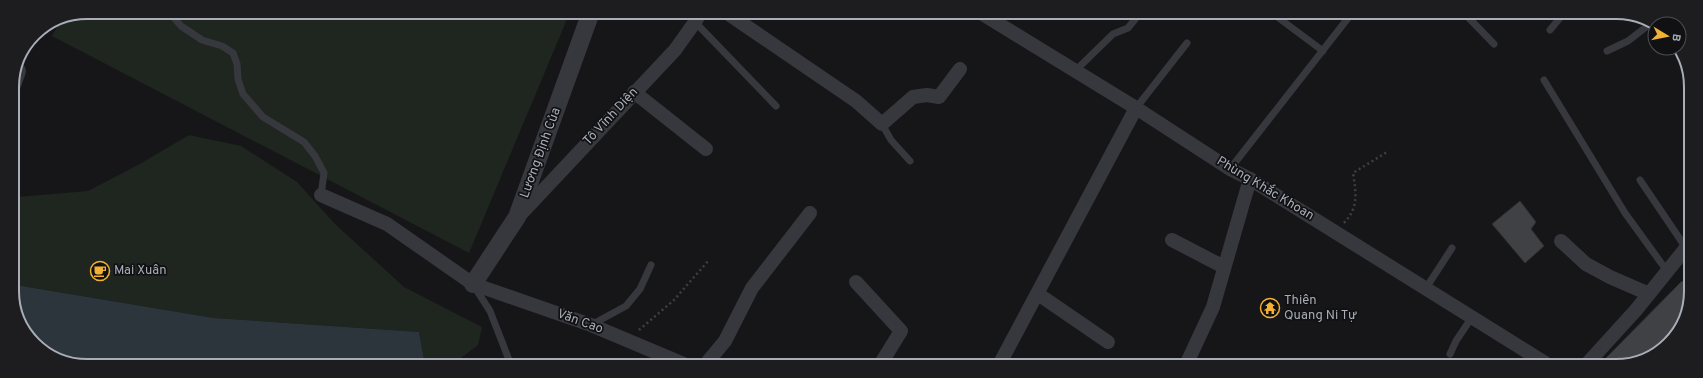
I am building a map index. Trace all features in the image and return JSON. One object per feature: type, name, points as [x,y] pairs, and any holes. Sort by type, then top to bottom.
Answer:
[{"type":"street","name":"Lương Định Của","points":[[473,284],[517,217],[588,19]]},
{"type":"street","name":"Tô Vĩnh Diện","points":[[517,217],[675,50],[697,19]]},
{"type":"street","points":[[737,19],[856,101],[882,124],[913,97],[927,95],[939,97],[960,69]]},
{"type":"street","name":"Phùng Khắc Khoan","points":[[991,19],[1076,70],[1230,168],[1250,178],[1539,359]]},
{"type":"street","points":[[634,92],[706,149]]},
{"type":"street","points":[[1002,359],[1136,108]]},
{"type":"street","points":[[1189,359],[1213,307],[1250,178]]},
{"type":"street","name":"Văn Cao","points":[[321,195],[387,224],[473,284],[591,325],[671,359]]},
{"type":"street","points":[[710,359],[725,341],[752,288],[810,213]]},
{"type":"street","points":[[1172,240],[1224,267]]},
{"type":"street","points":[[1561,241],[1586,264],[1610,277],[1649,294]]},
{"type":"street","points":[[1591,359],[1649,294],[1684,250]]},
{"type":"street","points":[[856,282],[902,331],[884,359]]},
{"type":"street","points":[[1038,294],[1108,342]]},
{"type":"lane","points":[[175,19],[181,26],[202,40],[222,46],[233,53],[238,64],[238,79],[243,94],[263,116],[304,142],[315,156],[324,173],[321,195]]},
{"type":"lane","points":[[699,19],[776,106]]},
{"type":"lane","points":[[1076,70],[1113,34],[1128,28],[1135,19]]},
{"type":"lane","points":[[1280,19],[1323,51]]},
{"type":"lane","points":[[1230,168],[1347,19]]},
{"type":"lane","points":[[1470,19],[1494,44]]},
{"type":"lane","points":[[1550,30],[1559,19]]},
{"type":"lane","points":[[1607,51],[1628,41],[1647,26]]},
{"type":"lane","points":[[1136,108],[1187,43]]},
{"type":"lane","points":[[1544,80],[1626,213],[1667,271]]},
{"type":"lane","points":[[882,124],[891,140],[910,162]]},
{"type":"lane","points":[[1640,180],[1684,240]]},
{"type":"lane","points":[[1426,288],[1452,248]]},
{"type":"lane","points":[[591,325],[626,306],[640,289],[651,266]]},
{"type":"lane","points":[[473,284],[490,311],[509,359]]},
{"type":"lane","points":[[1450,354],[1456,341],[1472,317]]},
{"type":"path","points":[[1336,232],[1350,217],[1357,196],[1353,173],[1388,152]]},
{"type":"path","points":[[626,341],[674,300],[710,260]]},
{"type":"shaded area","points":[[87,19],[567,19],[469,253],[52,36],[58,25],[61,24],[74,20]]},
{"type":"shaded area","points":[[189,135],[241,146],[297,182],[335,224],[404,287],[482,327],[478,345],[460,359],[424,359],[419,332],[214,318],[19,285],[19,197],[88,191],[138,165]]},
{"type":"shaded area","points":[[19,286],[214,318],[419,332],[424,359],[74,358],[53,350],[33,332],[24,317],[20,304]]},
{"type":"building","points":[[1520,201],[1536,222],[1531,229],[1544,246],[1525,263],[1492,224]]},
{"type":"building","points":[[1682,281],[1684,283],[1683,304],[1679,317],[1670,332],[1661,342],[1654,348],[1642,354],[1629,358],[1606,358]]},
{"type":"place","name":"Mai Xuân","points":[[100,271]]},
{"type":"place","name":"Thiên Quang Ni Tự","points":[[1270,308]]}]
